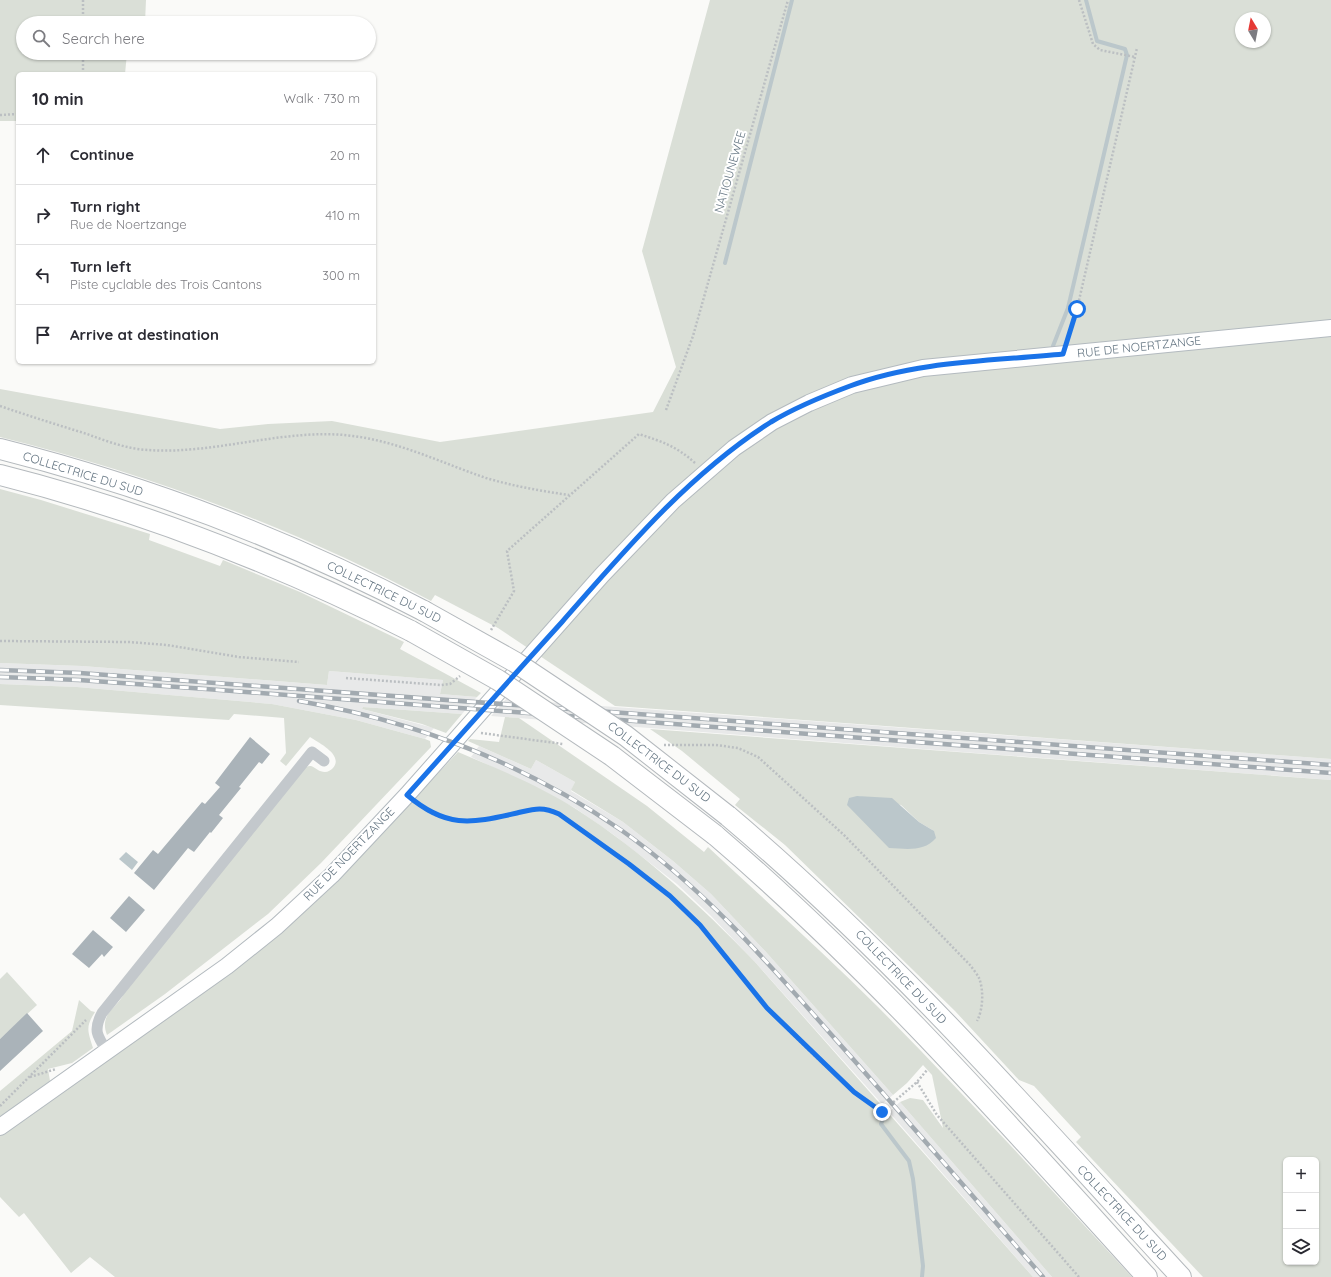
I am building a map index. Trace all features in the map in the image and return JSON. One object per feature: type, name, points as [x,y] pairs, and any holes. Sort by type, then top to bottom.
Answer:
[{"type":"highway","name":"COLLECTRICE DU SUD","points":[[0,449],[53,463],[196,510],[316,559],[377,586],[515,662],[626,736],[728,816],[844,918],[980,1058],[1181,1277]]},
{"type":"highway","name":"COLLECTRICE DU SUD","points":[[0,475],[44,486],[120,509],[189,533],[305,580],[411,631],[498,680],[612,756],[715,835],[830,938],[964,1076],[1147,1277]]},
{"type":"main road","name":"RUE DE NOERTZANGE","points":[[0,1127],[227,966],[277,926],[332,875],[407,795],[602,575],[673,501],[734,448],[772,422],[809,403],[852,385],[887,375],[923,368],[1331,328]]},
{"type":"street","points":[[107,1051],[97,1034],[96,1023],[102,1013],[312,752],[324,761]]},
{"type":"path","points":[[83,0],[83,16]]},
{"type":"path","name":"NATIOUNEWEE","points":[[666,410],[693,336],[788,0]]},
{"type":"path","points":[[1079,0],[1093,44],[1100,50],[1135,57]]},
{"type":"path","points":[[1063,354],[1077,309],[1137,48]]},
{"type":"path","points":[[82,72],[83,60]]},
{"type":"path","points":[[0,115],[16,114]]},
{"type":"path","points":[[0,406],[116,444],[147,450],[178,450],[318,434],[353,436],[385,442],[423,453],[486,478],[535,490],[569,495]]},
{"type":"path","points":[[494,625],[514,591],[507,551],[639,434],[664,442],[681,450],[695,463]]},
{"type":"path","points":[[0,641],[129,642],[167,645],[239,657],[300,662]]},
{"type":"path","points":[[346,678],[442,685],[450,684],[458,679]]},
{"type":"path","points":[[465,730],[556,744],[571,744]]},
{"type":"path","points":[[662,745],[738,748],[758,757],[844,835],[970,965],[979,979],[982,994],[981,1014],[977,1021]]},
{"type":"path","points":[[407,795],[423,809],[443,818],[463,821],[484,821],[537,809],[548,809],[559,814],[629,864],[670,896],[700,925],[767,1008],[854,1092],[882,1112],[917,1082],[927,1070]]},
{"type":"path","points":[[0,1106],[91,1015]]},
{"type":"path","points":[[917,1082],[937,1115],[1079,1277]]},
{"type":"shaded area","points":[[0,0],[146,0],[145,16],[16,16],[16,60],[126,60],[125,72],[16,72],[16,121],[0,121]]},
{"type":"shaded area","points":[[710,0],[1331,0],[1331,759],[615,706],[498,628],[435,595],[431,601],[328,550],[275,527],[166,486],[111,468],[0,437],[0,389],[220,429],[268,424],[332,421],[440,442],[653,412],[676,367],[642,251]]},
{"type":"shaded area","points":[[0,489],[41,500],[150,534],[149,540],[220,566],[223,560],[300,592],[404,642],[400,649],[481,693],[477,697],[440,694],[443,680],[329,671],[327,685],[82,666],[0,663]]},
{"type":"shaded area","points":[[0,663],[82,666],[327,685],[329,671],[443,680],[440,694],[477,697],[462,714],[363,707],[362,709],[434,728],[425,739],[356,720],[272,704],[77,687],[0,684]]},
{"type":"shaded area","points":[[0,684],[77,687],[272,704],[356,720],[425,739],[430,741],[431,747],[321,863],[268,914],[165,994],[107,1035],[105,1026],[106,1019],[121,998],[125,985],[299,768],[311,766],[327,772],[333,768],[336,763],[335,759],[329,750],[310,737],[286,766],[280,761],[286,753],[284,718],[234,714],[229,720],[0,705]]},
{"type":"shaded area","points":[[506,699],[1331,759],[1331,780],[491,716]]},
{"type":"shaded area","points":[[363,707],[462,714],[446,733],[422,724],[362,709]]},
{"type":"shaded area","points":[[505,717],[519,718],[647,806],[704,852],[708,847],[815,946],[878,1007],[1038,1175],[1132,1277],[1052,1277],[900,1102],[910,1098],[923,1100],[943,1128],[932,1075],[923,1065],[907,1083],[893,1095],[766,952],[711,894],[673,861],[623,822],[571,790],[575,782],[536,760],[531,769],[468,741],[470,739],[499,742]]},
{"type":"shaded area","points":[[650,729],[1331,780],[1331,1277],[1203,1277],[1076,1142],[1081,1137],[1034,1086],[1019,1080],[955,1011],[785,845],[735,805],[740,799],[682,751]],"holes":[[[857,796],[901,805],[919,822],[934,831]]]},
{"type":"shaded area","points":[[479,746],[531,769],[536,760],[575,782],[571,791],[623,822],[673,861],[711,894],[766,952],[893,1095],[882,1104],[755,962],[711,916],[677,884],[614,835],[575,808],[529,784],[471,757]]},
{"type":"shaded area","points":[[458,752],[533,785],[576,809],[648,861],[692,900],[755,962],[1033,1277],[115,1277],[90,1257],[71,1273],[24,1213],[19,1217],[0,1197],[0,1136],[128,1045],[287,926],[364,852]]},
{"type":"shaded area","points":[[857,796],[892,798],[919,822],[934,831],[936,838],[921,848],[889,848],[847,805],[849,798]]},
{"type":"shaded area","points":[[126,852],[138,862],[132,870],[119,859]]},
{"type":"shaded area","points":[[7,972],[37,1005],[0,1039],[0,979]]},
{"type":"shaded area","points":[[79,1000],[91,1011],[95,1012],[88,1030],[93,1048],[72,1063],[48,1069],[50,1081],[0,1117],[0,1091],[72,1031]]},
{"type":"shaded area","points":[[900,1102],[1052,1277],[1033,1277],[889,1112]]},
{"type":"building","points":[[250,737],[270,754],[262,764],[259,762],[239,787],[241,788],[219,815],[223,818],[211,833],[210,832],[194,852],[188,848],[154,890],[134,873],[153,850],[158,854],[202,802],[205,804],[220,787],[215,783]]},
{"type":"building","points":[[129,896],[145,910],[126,932],[110,918]]},
{"type":"building","points":[[93,930],[113,947],[104,957],[102,954],[89,968],[72,954]]},
{"type":"building","points":[[27,1013],[43,1031],[0,1071],[0,1039]]},
{"type":"waterway","points":[[725,263],[792,0]]},
{"type":"waterway","points":[[1053,346],[1068,308],[1127,55],[1125,49],[1097,41],[1086,0]]},
{"type":"waterway","points":[[884,1117],[881,1124],[909,1161],[913,1179],[923,1266],[922,1277]]},
{"type":"railway","points":[[0,670],[80,673],[1331,765]]},
{"type":"railway","points":[[0,677],[79,680],[206,689],[1331,773]]},
{"type":"railway","points":[[299,701],[384,720],[426,733],[507,765],[546,784],[584,806],[621,830],[650,852],[705,899],[756,951],[883,1093],[1043,1277]]},
{"type":"route","points":[[882,1112],[854,1092],[767,1008],[700,925],[670,896],[629,864],[559,814],[548,809],[537,809],[484,821],[463,821],[443,818],[423,809],[407,795],[602,575],[673,501],[734,448],[772,422],[809,403],[852,385],[887,375],[923,368],[1063,354],[1077,309]]}]
